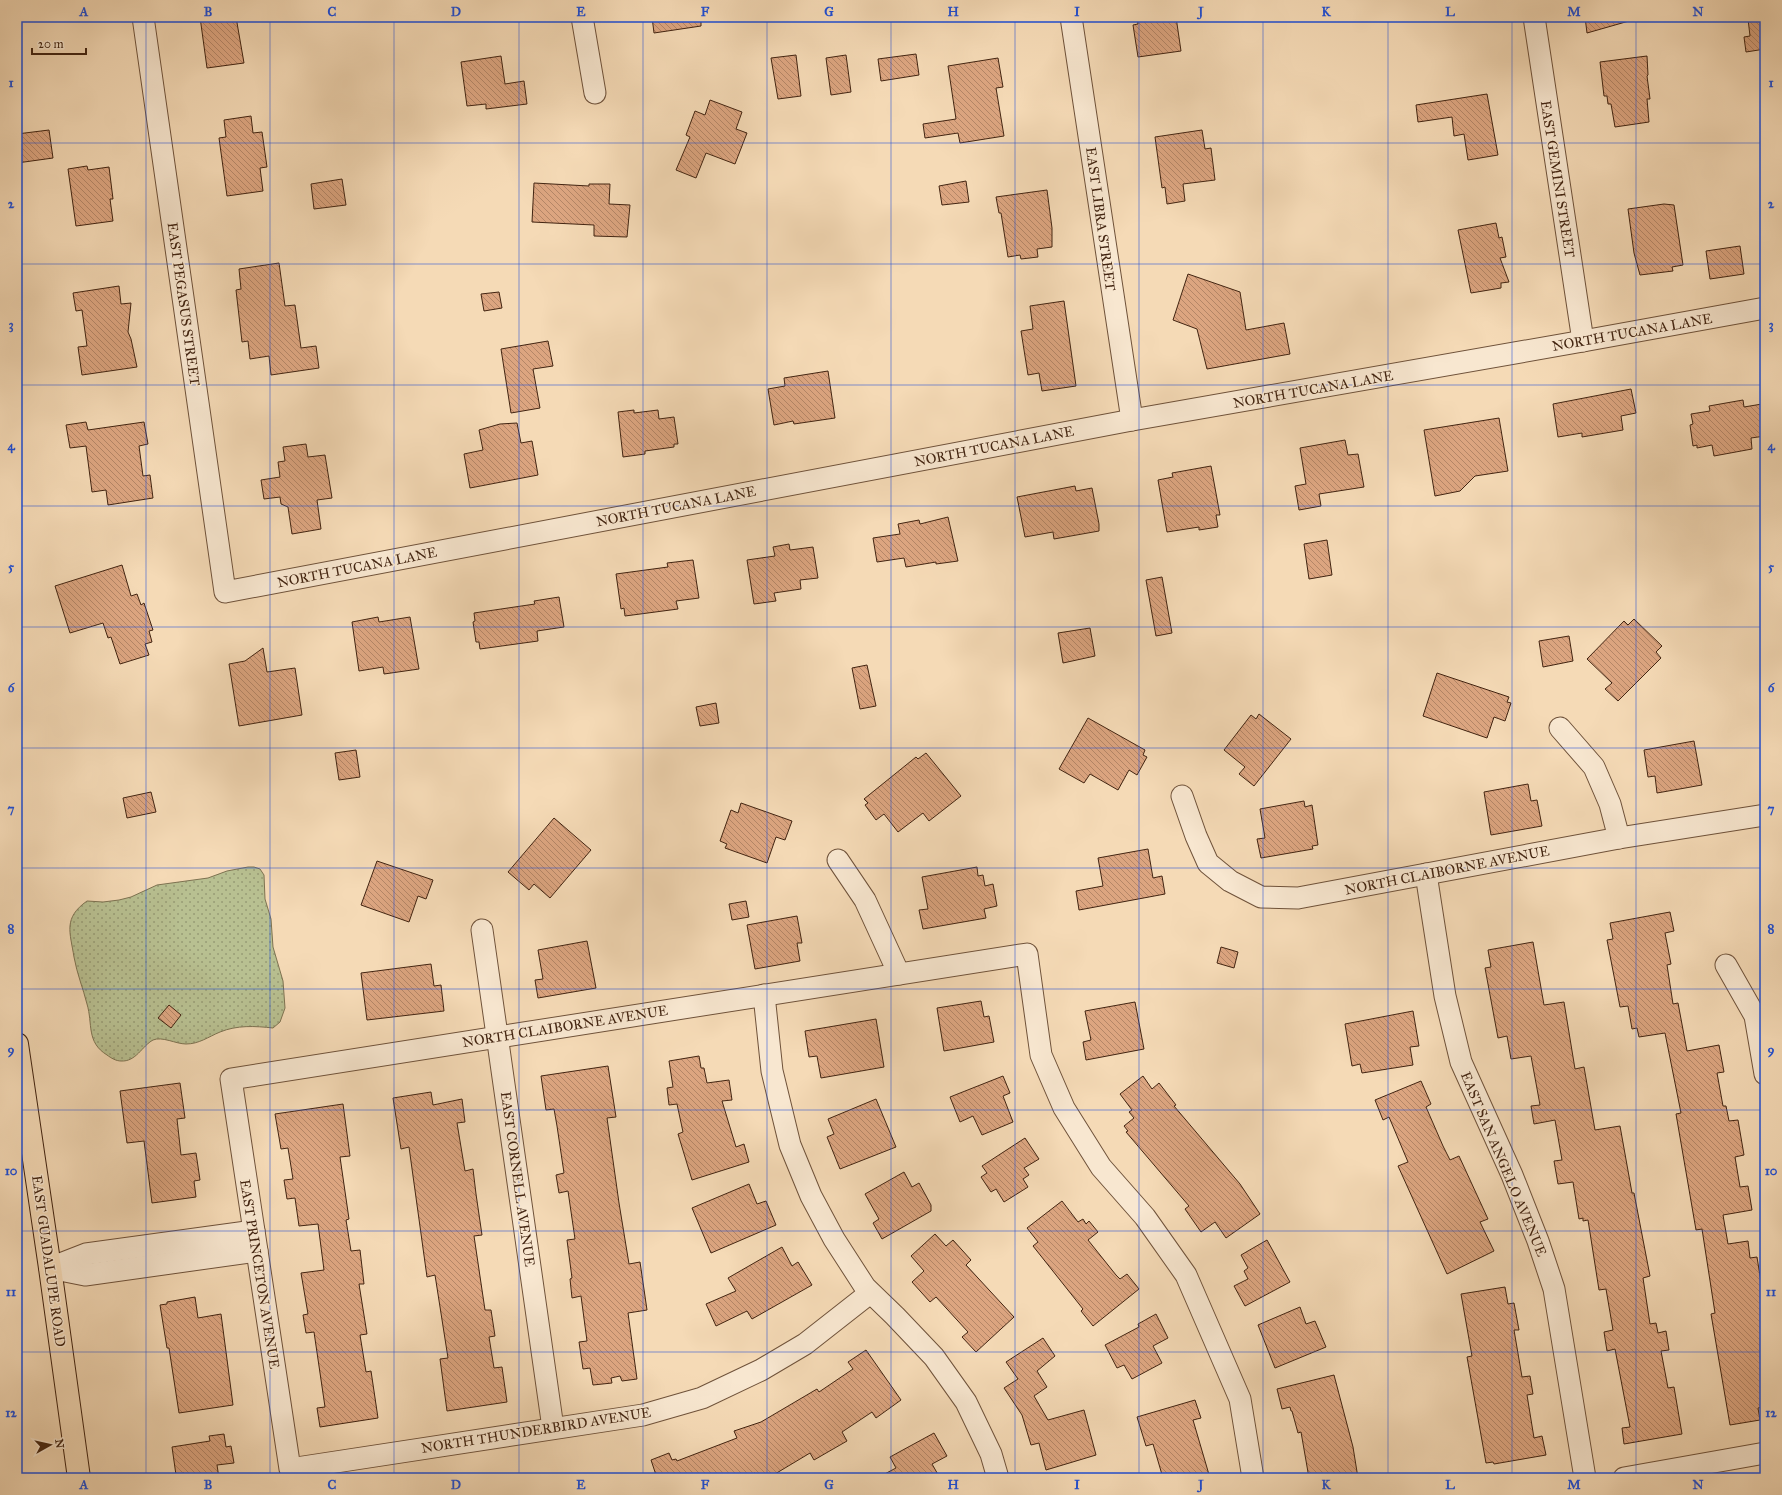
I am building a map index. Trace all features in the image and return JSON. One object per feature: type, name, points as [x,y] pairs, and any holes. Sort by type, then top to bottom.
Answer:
[{"type":"main road","name":"EAST GUADALUPE ROAD","points":[[17,1044],[79,1478]]},
{"type":"street","name":"EAST PEGASUS STREET","points":[[143,17],[224,592]]},
{"type":"street","points":[[582,17],[595,93]]},
{"type":"street","name":"EAST LIBRA STREET","points":[[1071,17],[1132,420]]},
{"type":"street","name":"EAST GEMINI STREET","points":[[1534,17],[1583,342]]},
{"type":"street","name":"NORTH TUCANA LANE","points":[[224,592],[1132,420],[1583,342],[1765,308]]},
{"type":"street","points":[[1560,728],[1594,767],[1610,804],[1619,838]]},
{"type":"street","name":"NORTH CLAIBORNE AVENUE","points":[[1182,796],[1196,836],[1208,863],[1230,881],[1261,897],[1298,898],[1619,838],[1765,815]]},
{"type":"street","points":[[838,860],[865,900],[899,974]]},
{"type":"street","name":"EAST SAN ANGELO AVENUE","points":[[1426,874],[1445,996],[1461,1062],[1515,1182],[1538,1241],[1554,1289],[1585,1478]]},
{"type":"street","name":"EAST CORNELL AVENUE","points":[[482,930],[553,1428]]},
{"type":"street","name":"NORTH CLAIBORNE AVENUE","points":[[231,1079],[1027,954],[1041,1055],[1061,1102],[1101,1167],[1145,1218],[1186,1275],[1240,1399],[1254,1478]]},
{"type":"street","points":[[1726,965],[1755,1016],[1765,1074]]},
{"type":"street","points":[[764,995],[772,1071],[790,1145],[811,1196],[834,1239],[865,1288],[934,1357],[966,1402],[991,1454],[998,1478]]},
{"type":"street","name":"EAST PRINCETON AVENUE","points":[[231,1079],[290,1469]]},
{"type":"street","points":[[50,1268],[86,1254],[255,1241]]},
{"type":"street","name":"NORTH THUNDERBIRD AVENUE","points":[[290,1469],[643,1415],[702,1398],[761,1370],[805,1344],[870,1293]]},
{"type":"street","points":[[1624,1478],[1765,1453]]},
{"type":"green space","points":[[248,867],[260,869],[264,875],[265,899],[271,919],[273,947],[283,981],[285,1008],[280,1022],[273,1028],[233,1028],[191,1044],[182,1044],[161,1039],[153,1040],[135,1056],[126,1061],[115,1060],[100,1050],[91,1032],[89,1011],[74,957],[70,926],[74,913],[87,901],[103,902],[119,900],[131,897],[157,885],[208,878],[227,871]]},
{"type":"building","points":[[200,17],[236,17],[244,63],[207,68]]},
{"type":"building","points":[[652,17],[701,17],[701,26],[654,33]]},
{"type":"building","points":[[1137,17],[1176,17],[1181,51],[1138,57],[1133,25],[1138,24]]},
{"type":"building","points":[[1585,17],[1629,17],[1629,21],[1587,33]]},
{"type":"building","points":[[1765,17],[1765,49],[1746,52],[1744,37],[1750,36],[1748,19]]},
{"type":"building","points":[[916,54],[919,75],[881,81],[878,59]]},
{"type":"building","points":[[796,55],[801,96],[778,99],[771,58]]},
{"type":"building","points":[[846,55],[851,92],[831,95],[826,58]]},
{"type":"building","points":[[501,56],[505,84],[524,81],[527,104],[486,109],[486,104],[467,106],[461,62]]},
{"type":"building","points":[[1647,56],[1647,76],[1650,99],[1647,99],[1649,122],[1615,127],[1611,104],[1608,104],[1607,96],[1604,96],[1600,62]]},
{"type":"building","points":[[998,58],[1003,87],[996,88],[1004,136],[960,143],[958,133],[925,138],[923,124],[956,119],[948,66]]},
{"type":"building","points":[[1487,94],[1498,155],[1468,160],[1464,134],[1454,136],[1452,117],[1418,122],[1416,105]]},
{"type":"building","points":[[710,100],[742,112],[736,129],[747,133],[735,164],[706,153],[696,178],[676,170],[690,137],[686,135],[695,111],[705,115]]},
{"type":"building","points":[[251,116],[253,133],[262,132],[267,167],[260,168],[263,191],[227,196],[219,138],[226,137],[224,120]]},
{"type":"building","points":[[49,130],[53,158],[17,163],[17,134]]},
{"type":"building","points":[[1202,130],[1205,149],[1211,148],[1215,180],[1183,184],[1185,201],[1167,204],[1165,187],[1162,188],[1155,137]]},
{"type":"building","points":[[87,166],[88,170],[109,167],[113,199],[110,199],[113,221],[76,226],[68,169]]},
{"type":"building","points":[[342,179],[346,205],[314,209],[311,184]]},
{"type":"building","points":[[966,181],[969,202],[942,205],[939,186]]},
{"type":"building","points":[[534,183],[589,186],[589,184],[610,184],[609,204],[630,205],[627,237],[594,236],[594,225],[532,222]]},
{"type":"building","points":[[1047,190],[1052,228],[1052,247],[1037,249],[1038,257],[1021,259],[1020,255],[1008,257],[1001,213],[999,213],[996,197]]},
{"type":"building","points":[[1664,204],[1674,205],[1683,265],[1672,267],[1673,271],[1640,275],[1634,253],[1628,209]]},
{"type":"building","points":[[1496,223],[1499,238],[1502,237],[1506,257],[1500,258],[1509,282],[1501,283],[1501,288],[1471,293],[1458,230]]},
{"type":"building","points":[[1740,246],[1744,274],[1710,279],[1706,251]]},
{"type":"building","points":[[279,263],[285,306],[295,305],[301,348],[316,346],[319,368],[271,375],[269,356],[250,359],[248,341],[242,342],[236,290],[241,289],[239,269]]},
{"type":"building","points":[[1188,274],[1240,292],[1246,330],[1284,323],[1290,354],[1207,369],[1197,329],[1173,320]]},
{"type":"building","points":[[119,286],[121,304],[131,303],[128,332],[137,367],[82,375],[78,347],[87,346],[82,310],[76,311],[73,293]]},
{"type":"building","points":[[499,292],[502,308],[484,311],[481,294]]},
{"type":"building","points":[[1064,301],[1076,386],[1042,391],[1039,373],[1028,375],[1021,331],[1033,329],[1030,306]]},
{"type":"building","points":[[548,341],[553,366],[533,369],[540,408],[511,413],[501,349]]},
{"type":"building","points":[[828,371],[835,418],[794,424],[793,421],[774,425],[768,389],[785,386],[784,378]]},
{"type":"building","points":[[1631,389],[1636,413],[1621,416],[1623,430],[1582,437],[1582,433],[1558,437],[1553,404]]},
{"type":"building","points":[[1743,400],[1744,407],[1762,404],[1763,412],[1765,411],[1765,436],[1751,438],[1752,449],[1714,456],[1712,445],[1697,448],[1697,445],[1693,446],[1690,425],[1693,424],[1691,414],[1710,411],[1709,406]]},
{"type":"building","points":[[634,410],[634,413],[658,410],[659,419],[674,417],[678,444],[674,444],[674,447],[645,451],[645,454],[623,457],[618,412]]},
{"type":"building","points":[[1499,418],[1508,471],[1475,476],[1460,491],[1435,496],[1424,430]]},
{"type":"building","points":[[86,422],[88,430],[144,422],[148,444],[139,446],[143,476],[150,475],[153,498],[108,505],[106,490],[92,492],[86,446],[70,448],[66,425]]},
{"type":"building","points":[[517,423],[521,443],[532,441],[538,475],[470,488],[464,454],[483,450],[479,430],[500,424]]},
{"type":"building","points":[[1345,440],[1348,455],[1358,454],[1364,487],[1319,494],[1321,506],[1299,510],[1295,486],[1306,484],[1300,448]]},
{"type":"building","points":[[306,444],[308,457],[325,455],[332,498],[317,500],[321,529],[292,534],[288,507],[281,504],[280,497],[264,499],[261,480],[280,477],[278,462],[285,461],[283,447]]},
{"type":"building","points":[[1211,466],[1220,515],[1216,515],[1218,527],[1199,530],[1199,527],[1167,532],[1158,480],[1173,477],[1172,473]]},
{"type":"building","points":[[1075,486],[1076,491],[1092,488],[1099,531],[1054,539],[1053,532],[1025,537],[1017,497]]},
{"type":"building","points":[[948,517],[958,561],[936,564],[936,562],[906,567],[904,558],[877,562],[873,538],[900,534],[898,524],[919,520],[920,524]]},
{"type":"building","points":[[1327,540],[1332,575],[1309,579],[1304,544]]},
{"type":"building","points":[[789,544],[790,550],[813,547],[818,578],[800,580],[801,589],[774,593],[776,601],[754,604],[747,560],[775,556],[773,547]]},
{"type":"building","points":[[693,560],[699,598],[676,601],[678,609],[625,616],[624,608],[621,609],[616,574],[668,567],[667,563]]},
{"type":"building","points":[[122,565],[131,596],[137,594],[141,605],[144,603],[153,630],[149,631],[152,642],[145,644],[149,655],[120,664],[111,637],[108,638],[103,623],[70,633],[55,586]]},
{"type":"building","points":[[1162,577],[1172,633],[1156,636],[1146,580]]},
{"type":"building","points":[[559,597],[564,627],[537,631],[538,641],[480,649],[479,642],[476,642],[473,622],[475,621],[474,613],[535,604],[534,601]]},
{"type":"building","points":[[378,617],[379,622],[410,617],[419,669],[384,674],[383,667],[359,671],[352,622]]},
{"type":"building","points":[[1634,619],[1662,646],[1656,652],[1661,658],[1618,701],[1605,689],[1612,683],[1587,659],[1624,621],[1628,625]]},
{"type":"building","points":[[1090,628],[1095,656],[1063,663],[1058,633]]},
{"type":"building","points":[[1569,636],[1573,661],[1543,667],[1539,641]]},
{"type":"building","points":[[263,648],[267,672],[295,668],[302,715],[239,726],[229,664],[245,661]]},
{"type":"building","points":[[867,665],[876,706],[860,709],[852,668]]},
{"type":"building","points":[[1437,673],[1509,697],[1507,702],[1511,703],[1505,721],[1494,717],[1487,738],[1423,716]]},
{"type":"building","points":[[716,703],[719,723],[700,726],[696,707]]},
{"type":"building","points":[[1259,714],[1291,739],[1254,786],[1239,774],[1245,767],[1224,750],[1251,715],[1256,719]]},
{"type":"building","points":[[1088,718],[1145,750],[1143,755],[1147,757],[1137,775],[1129,770],[1118,790],[1090,774],[1084,783],[1059,769]]},
{"type":"building","points":[[1694,741],[1702,785],[1657,793],[1655,776],[1648,777],[1644,750]]},
{"type":"building","points":[[356,750],[360,777],[339,780],[335,753]]},
{"type":"building","points":[[926,753],[961,796],[929,821],[923,813],[898,832],[884,814],[876,820],[865,805],[868,803],[864,799],[916,757],[918,759]]},
{"type":"building","points":[[1528,784],[1531,801],[1537,800],[1542,826],[1491,835],[1484,792]]},
{"type":"building","points":[[151,792],[156,812],[127,818],[123,798]]},
{"type":"building","points":[[1304,801],[1305,807],[1312,805],[1318,845],[1312,846],[1313,849],[1261,858],[1257,839],[1265,838],[1260,809]]},
{"type":"building","points":[[741,803],[792,821],[785,840],[776,837],[767,863],[725,848],[727,844],[720,841],[731,810],[738,813]]},
{"type":"building","points":[[554,818],[591,850],[550,898],[534,884],[529,890],[508,872]]},
{"type":"building","points":[[1148,849],[1153,878],[1162,876],[1165,894],[1079,910],[1076,891],[1103,886],[1098,858]]},
{"type":"building","points":[[377,861],[433,880],[426,899],[418,896],[409,922],[361,905]]},
{"type":"building","points":[[977,867],[978,876],[983,875],[985,886],[993,884],[997,906],[984,909],[986,918],[923,929],[919,910],[928,909],[922,877]]},
{"type":"building","points":[[746,901],[749,917],[732,920],[729,904]]},
{"type":"building","points":[[1670,912],[1674,931],[1665,933],[1671,964],[1667,965],[1673,1004],[1678,1003],[1687,1051],[1719,1045],[1724,1072],[1717,1073],[1723,1106],[1726,1106],[1729,1121],[1738,1120],[1744,1155],[1735,1157],[1740,1187],[1748,1186],[1752,1210],[1723,1215],[1728,1244],[1748,1241],[1750,1258],[1757,1257],[1765,1301],[1765,1401],[1762,1401],[1763,1407],[1758,1408],[1760,1420],[1730,1425],[1711,1314],[1715,1313],[1702,1229],[1696,1230],[1676,1114],[1681,1113],[1665,1033],[1639,1037],[1637,1028],[1632,1029],[1628,1006],[1620,1007],[1607,940],[1613,939],[1610,923]]},
{"type":"building","points":[[797,916],[802,943],[797,943],[800,961],[755,969],[747,925]]},
{"type":"building","points":[[587,941],[596,988],[538,998],[535,980],[543,979],[538,950]]},
{"type":"building","points":[[1533,942],[1544,1005],[1564,1002],[1575,1069],[1584,1067],[1595,1130],[1620,1126],[1632,1193],[1634,1193],[1650,1276],[1643,1278],[1650,1324],[1656,1323],[1658,1333],[1666,1331],[1669,1350],[1661,1351],[1668,1388],[1674,1387],[1682,1434],[1624,1444],[1622,1428],[1630,1427],[1615,1349],[1607,1351],[1604,1332],[1613,1330],[1606,1289],[1599,1290],[1588,1220],[1583,1221],[1583,1218],[1579,1219],[1573,1182],[1558,1184],[1554,1161],[1562,1160],[1555,1120],[1534,1124],[1531,1106],[1540,1105],[1531,1056],[1511,1059],[1507,1036],[1498,1038],[1485,968],[1491,967],[1488,950]]},
{"type":"building","points":[[1221,947],[1238,952],[1234,968],[1217,963]]},
{"type":"building","points":[[431,964],[434,986],[441,985],[444,1011],[367,1020],[361,973]]},
{"type":"building","points":[[981,1001],[984,1017],[989,1016],[994,1042],[944,1051],[937,1008]]},
{"type":"building","points":[[1135,1002],[1144,1049],[1086,1060],[1083,1042],[1091,1040],[1085,1011]]},
{"type":"building","points":[[169,1005],[181,1015],[171,1028],[158,1018]]},
{"type":"building","points":[[1413,1011],[1419,1046],[1410,1047],[1413,1065],[1362,1073],[1360,1064],[1352,1066],[1345,1024]]},
{"type":"building","points":[[876,1019],[884,1067],[821,1078],[817,1056],[809,1057],[805,1031]]},
{"type":"building","points":[[699,1056],[701,1068],[704,1068],[707,1083],[729,1080],[732,1100],[722,1101],[736,1147],[744,1144],[749,1162],[692,1180],[678,1134],[683,1132],[677,1104],[669,1105],[667,1088],[673,1087],[669,1061]]},
{"type":"building","points":[[608,1066],[616,1117],[607,1118],[619,1203],[629,1264],[640,1262],[647,1310],[628,1313],[637,1379],[622,1381],[620,1376],[611,1378],[612,1383],[593,1385],[590,1368],[583,1369],[579,1342],[587,1341],[581,1296],[572,1298],[570,1279],[572,1278],[567,1240],[575,1239],[568,1191],[559,1193],[556,1175],[564,1173],[557,1126],[554,1109],[546,1110],[541,1076]]},
{"type":"building","points":[[1003,1076],[1010,1093],[1003,1096],[1013,1122],[982,1135],[973,1116],[960,1122],[950,1097]]},
{"type":"building","points":[[1143,1076],[1152,1089],[1159,1083],[1176,1105],[1174,1106],[1240,1184],[1260,1214],[1226,1238],[1215,1222],[1201,1232],[1185,1209],[1189,1206],[1126,1132],[1128,1131],[1124,1126],[1134,1118],[1129,1112],[1132,1110],[1120,1094]]},
{"type":"building","points":[[1421,1081],[1431,1104],[1426,1107],[1443,1146],[1450,1160],[1459,1156],[1488,1219],[1480,1222],[1494,1251],[1447,1274],[1398,1166],[1408,1162],[1389,1117],[1383,1120],[1375,1100]]},
{"type":"building","points":[[180,1083],[185,1118],[177,1119],[181,1155],[196,1153],[200,1180],[194,1181],[196,1197],[152,1203],[144,1141],[127,1143],[120,1091]]},
{"type":"building","points":[[431,1092],[433,1105],[462,1099],[465,1122],[457,1123],[465,1171],[473,1169],[482,1235],[474,1236],[485,1310],[491,1310],[495,1336],[489,1337],[494,1368],[502,1367],[507,1402],[447,1411],[440,1359],[448,1358],[435,1275],[427,1277],[409,1147],[401,1149],[393,1098]]},
{"type":"building","points":[[876,1099],[896,1147],[840,1169],[827,1137],[834,1134],[828,1119]]},
{"type":"building","points":[[343,1104],[350,1156],[340,1157],[349,1219],[346,1220],[351,1251],[360,1250],[364,1284],[359,1284],[367,1334],[360,1335],[366,1372],[371,1371],[378,1418],[320,1427],[317,1408],[325,1407],[314,1332],[306,1333],[303,1315],[308,1314],[301,1273],[324,1270],[318,1224],[299,1226],[295,1198],[287,1199],[284,1180],[293,1179],[288,1148],[281,1149],[275,1114]]},
{"type":"building","points":[[1025,1138],[1039,1159],[1024,1168],[1029,1175],[1023,1179],[1028,1187],[1004,1202],[996,1189],[991,1192],[981,1177],[987,1173],[982,1166]]},
{"type":"building","points":[[904,1172],[912,1187],[919,1183],[931,1205],[931,1211],[882,1239],[873,1223],[879,1219],[865,1194]]},
{"type":"building","points":[[749,1184],[757,1204],[766,1201],[776,1225],[711,1253],[692,1208]]},
{"type":"building","points":[[1062,1201],[1078,1222],[1083,1219],[1086,1224],[1089,1221],[1098,1232],[1088,1240],[1116,1275],[1120,1279],[1127,1274],[1139,1289],[1093,1326],[1081,1311],[1083,1309],[1033,1246],[1038,1242],[1027,1228]]},
{"type":"building","points":[[935,1234],[946,1246],[953,1240],[971,1260],[966,1265],[1014,1317],[976,1352],[962,1337],[968,1332],[936,1297],[930,1302],[912,1282],[924,1271],[911,1256]]},
{"type":"building","points":[[1267,1240],[1290,1282],[1245,1306],[1234,1286],[1248,1279],[1244,1271],[1248,1268],[1241,1255]]},
{"type":"building","points":[[782,1247],[792,1266],[798,1262],[812,1285],[752,1319],[747,1311],[716,1326],[706,1304],[736,1291],[728,1278]]},
{"type":"building","points":[[1505,1287],[1508,1304],[1514,1303],[1519,1330],[1514,1330],[1522,1377],[1530,1376],[1533,1394],[1527,1395],[1534,1438],[1542,1436],[1546,1455],[1494,1464],[1493,1462],[1486,1463],[1467,1357],[1472,1356],[1461,1294]]},
{"type":"building","points":[[195,1297],[198,1318],[221,1314],[233,1405],[179,1413],[169,1348],[167,1348],[160,1305],[167,1304],[167,1302]]},
{"type":"building","points":[[1300,1307],[1306,1324],[1315,1321],[1326,1347],[1275,1368],[1258,1325]]},
{"type":"building","points":[[1156,1314],[1168,1338],[1153,1346],[1162,1363],[1132,1379],[1124,1365],[1117,1368],[1105,1345],[1139,1327],[1138,1324]]},
{"type":"building","points":[[1043,1338],[1055,1356],[1037,1371],[1047,1387],[1034,1396],[1048,1420],[1084,1410],[1096,1455],[1046,1470],[1039,1443],[1031,1445],[1022,1415],[1004,1388],[1018,1379],[1006,1362]]},
{"type":"building","points":[[866,1350],[901,1400],[876,1418],[872,1412],[842,1432],[847,1441],[814,1460],[810,1453],[775,1474],[762,1478],[757,1478],[755,1473],[741,1478],[657,1478],[651,1460],[669,1453],[672,1460],[676,1459],[677,1461],[737,1438],[734,1431],[761,1422],[817,1389],[819,1392],[853,1369],[848,1362]]},
{"type":"building","points":[[1334,1375],[1353,1447],[1358,1478],[1309,1478],[1301,1432],[1298,1433],[1290,1407],[1282,1409],[1277,1389]]},
{"type":"building","points":[[1195,1400],[1201,1418],[1193,1420],[1210,1478],[1163,1478],[1153,1444],[1146,1446],[1137,1417]]},
{"type":"building","points":[[934,1433],[947,1456],[932,1464],[940,1478],[877,1478],[896,1468],[890,1457]]},
{"type":"building","points":[[224,1434],[226,1447],[231,1446],[234,1463],[217,1465],[219,1478],[184,1478],[184,1473],[176,1475],[172,1447],[210,1441],[209,1436]]}]
